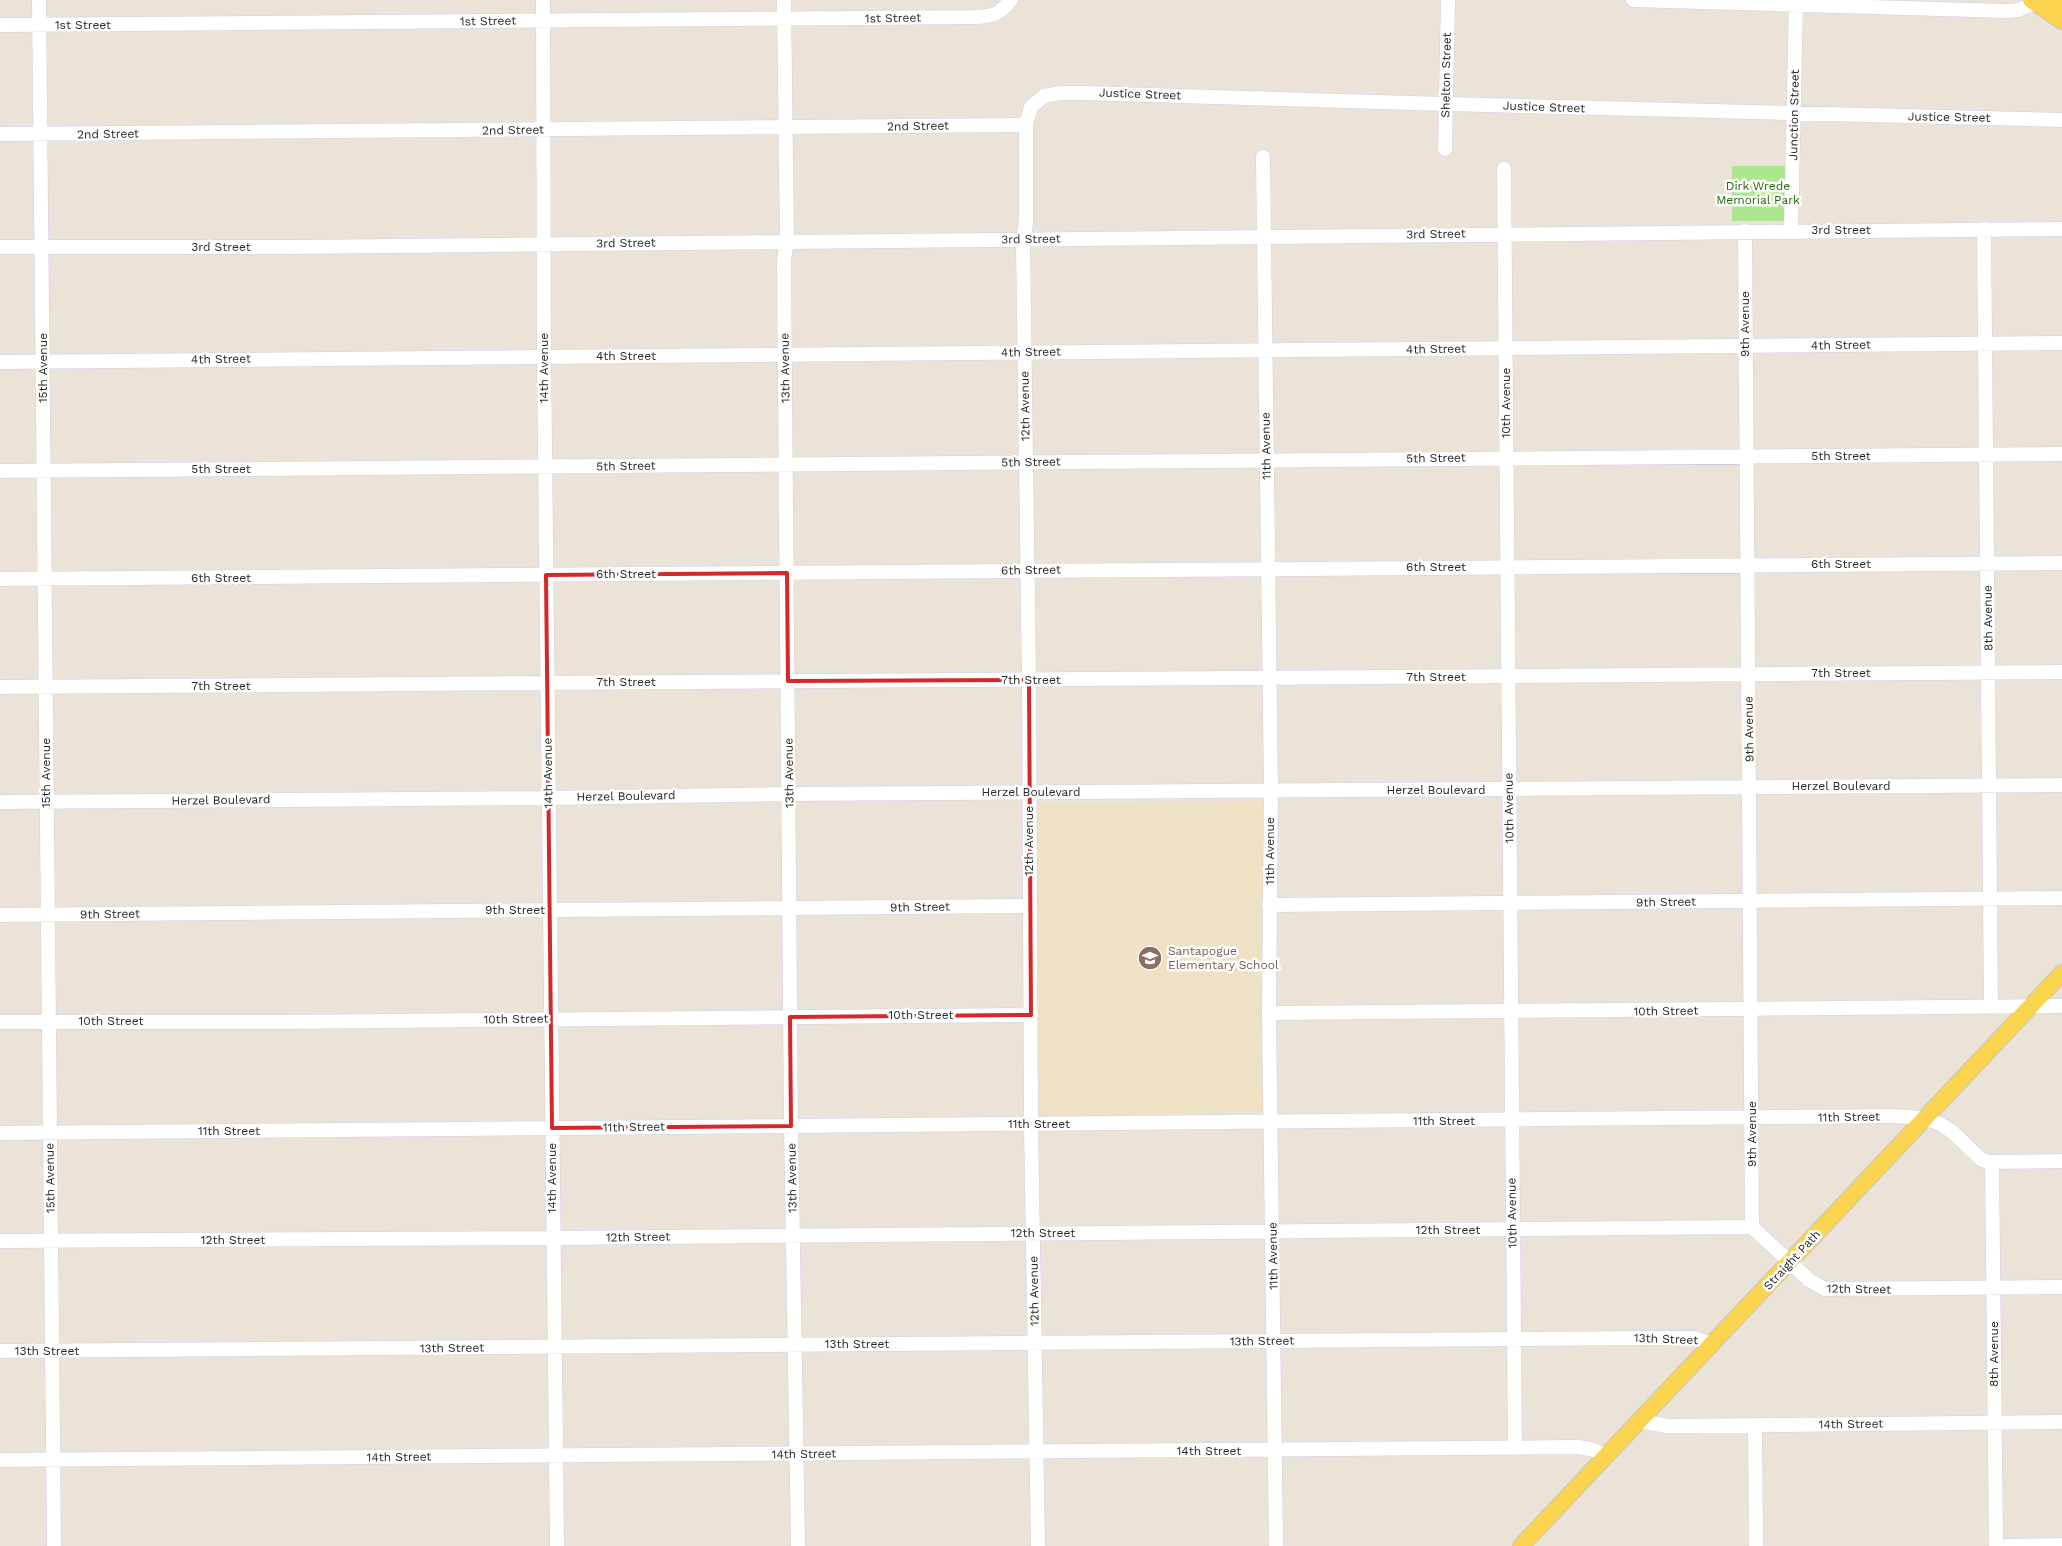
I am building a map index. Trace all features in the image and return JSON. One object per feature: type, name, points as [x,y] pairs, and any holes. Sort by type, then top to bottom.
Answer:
[{"type":"main road","points":[[2039,1],[2062,7]]},
{"type":"main road","points":[[2039,1],[2062,21]]},
{"type":"main road","name":"Straight Path","points":[[1521,1546],[2062,973]]},
{"type":"street","name":"15th Avenue","points":[[39,0],[54,1546]]},
{"type":"street","name":"14th Avenue","points":[[543,0],[544,357],[552,1238],[557,1546]]},
{"type":"street","name":"13th Avenue","points":[[784,0],[787,241],[784,260],[784,355],[792,1236],[798,1546]]},
{"type":"street","name":"1st Street","points":[[0,25],[976,17],[993,16],[1011,0]]},
{"type":"street","name":"Shelton Street","points":[[1444,149],[1448,0]]},
{"type":"street","points":[[1633,0],[1796,2],[2006,11],[2020,9],[2039,1]]},
{"type":"street","name":"Junction Street","points":[[1791,231],[1796,2]]},
{"type":"street","name":"Justice Street","points":[[1031,107],[1044,96],[1068,93],[2062,120]]},
{"type":"street","name":"12th Avenue","points":[[1031,107],[1026,125],[1026,223],[1023,240],[1029,680],[1031,1124],[1038,1546]]},
{"type":"street","name":"2nd Street","points":[[0,134],[1026,125]]},
{"type":"street","name":"11th Avenue","points":[[1263,157],[1268,678],[1271,791],[1269,905],[1276,1546]]},
{"type":"street","name":"10th Avenue","points":[[1504,169],[1515,1448]]},
{"type":"street","name":"8th Avenue","points":[[1984,229],[1991,1007]]},
{"type":"street","name":"3rd Street","points":[[0,247],[1023,240],[2062,229]]},
{"type":"street","name":"9th Avenue","points":[[1745,231],[1752,1227]]},
{"type":"street","name":"4th Street","points":[[0,362],[2062,343]]},
{"type":"street","name":"5th Street","points":[[0,471],[1506,457],[2062,454]]},
{"type":"street","name":"6th Street","points":[[0,579],[2062,563]]},
{"type":"street","name":"7th Street","points":[[0,688],[2062,672]]},
{"type":"street","name":"Herzel Boulevard","points":[[0,802],[1029,792],[2062,785]]},
{"type":"street","name":"9th Street","points":[[1269,905],[2062,898]]},
{"type":"street","name":"9th Street","points":[[0,915],[1029,906]]},
{"type":"street","name":"10th Street","points":[[1270,1014],[2062,1006]]},
{"type":"street","name":"10th Street","points":[[0,1022],[282,1022],[1031,1015]]},
{"type":"street","name":"11th Street","points":[[0,1133],[1512,1121],[1894,1116],[1926,1118],[1943,1123],[1981,1159],[1992,1162]]},
{"type":"street","points":[[1992,1162],[2062,1161]]},
{"type":"street","name":"8th Avenue","points":[[1992,1162],[1996,1546]]},
{"type":"street","name":"12th Street","points":[[0,1241],[1752,1227],[1812,1283],[1824,1289],[2062,1287]]},
{"type":"street","name":"13th Street","points":[[0,1351],[1514,1338],[1687,1338],[1699,1339],[1712,1344]]},
{"type":"street","name":"14th Street","points":[[1640,1421],[1667,1426],[2062,1422]]},
{"type":"street","points":[[1755,1425],[1756,1546]]},
{"type":"street","name":"14th Street","points":[[0,1460],[1582,1447],[1607,1456]]},
{"type":"street","points":[[2007,1546],[2062,1546]]},
{"type":"highlighted area","points":[[787,573],[788,681],[1029,680],[1031,1015],[790,1017],[791,1126],[552,1128],[546,575]]},
{"type":"shaded area","name":"Santapogue Elementary School","points":[[1263,802],[1263,1111],[1039,1117],[1036,804]]},
{"type":"green space","name":"Dirk Wrede Memorial Park","points":[[1732,166],[1785,166],[1785,221],[1732,221]]},
{"type":"green space","points":[[1761,187],[1775,187],[1774,208],[1760,207]]},
{"type":"place","name":"Santapogue Elementary School","points":[[1150,958]]}]
